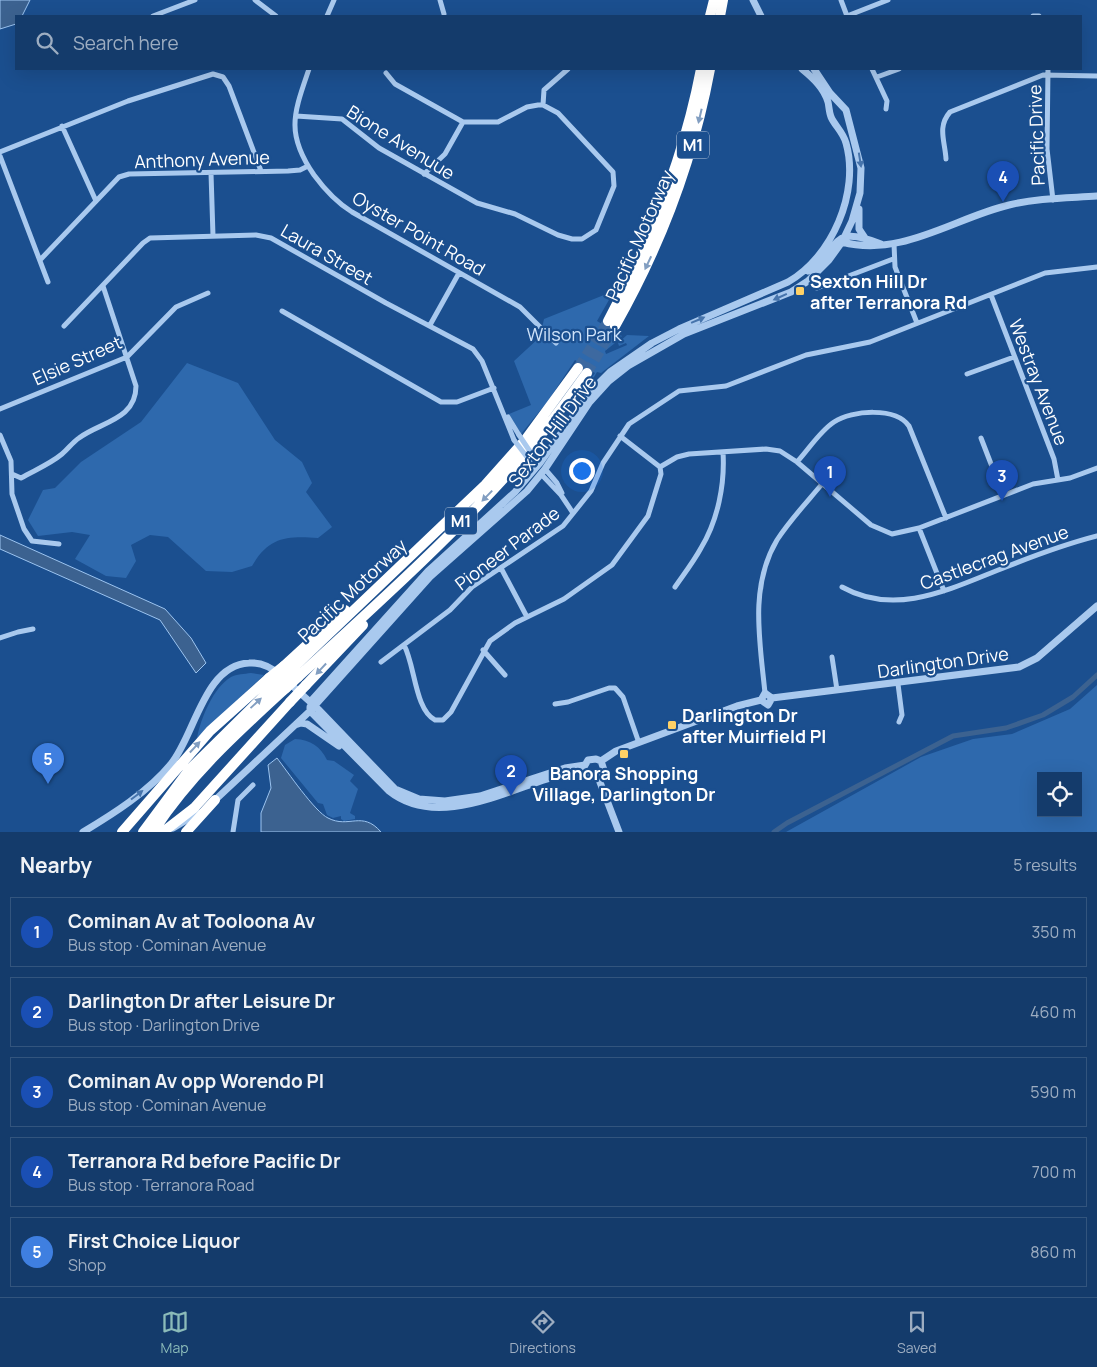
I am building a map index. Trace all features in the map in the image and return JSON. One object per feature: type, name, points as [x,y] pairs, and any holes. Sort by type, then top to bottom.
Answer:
[{"type":"highway","points":[[710,15],[714,0]]},
{"type":"highway","points":[[719,15],[723,0]]},
{"type":"highway","name":"Pacific Motorway","points":[[663,217],[701,70]]},
{"type":"highway","name":"Pacific Motorway","points":[[612,324],[632,275],[684,174],[710,70]]},
{"type":"highway","name":"Pacific Motorway","points":[[143,832],[189,770],[278,683],[421,548],[514,452],[583,370],[555,417],[505,477],[388,593],[291,671]]},
{"type":"highway","points":[[159,830],[194,808],[290,702],[367,621],[388,593]]},
{"type":"highway","points":[[122,832],[210,732],[278,683],[291,671]]},
{"type":"highway","name":"Pacific Motorway","points":[[159,830],[186,787],[278,683]]},
{"type":"highway","points":[[186,832],[215,800]]},
{"type":"street","points":[[156,15],[194,0]]},
{"type":"street","points":[[255,0],[275,15]]},
{"type":"street","points":[[327,15],[334,0]]},
{"type":"street","points":[[440,0],[444,14]]},
{"type":"street","points":[[708,0],[718,15]]},
{"type":"street","points":[[753,0],[760,15]]},
{"type":"street","points":[[841,0],[847,15]]},
{"type":"street","points":[[850,15],[888,0]]},
{"type":"street","name":"Oyster Point Road","points":[[309,70],[296,116],[295,138],[308,166],[338,203],[520,307],[556,343]]},
{"type":"street","points":[[386,73],[395,84],[463,122],[498,122],[527,107],[542,105],[544,90],[567,70]]},
{"type":"street","name":"Sexton Hill Drive","points":[[311,706],[409,590],[443,557],[500,508],[538,465],[591,391],[625,360],[679,328],[775,289],[798,276],[822,250],[838,222],[848,191],[849,158],[843,134],[832,117],[822,90],[803,70]]},
{"type":"street","points":[[815,70],[830,94],[846,111],[847,118],[842,122],[832,117],[832,110],[837,106],[846,111]]},
{"type":"street","points":[[873,70],[887,101],[886,109]]},
{"type":"street","points":[[877,77],[896,70]]},
{"type":"street","points":[[946,159],[941,131],[943,120],[950,112],[1048,72],[1097,76]]},
{"type":"street","name":"Pacific Drive","points":[[1048,72],[1047,149],[1053,200]]},
{"type":"street","points":[[0,152],[62,126],[174,85],[213,74],[223,77],[229,86],[262,171]]},
{"type":"street","name":"Bione Avenuue","points":[[296,116],[342,119],[379,148],[477,203],[515,214],[552,233],[576,239],[590,235],[600,225],[614,186],[613,172],[558,113],[542,105]]},
{"type":"street","name":"Sexton Hill Drive","points":[[311,706],[419,588],[458,550],[519,500],[543,472],[589,403],[623,369],[684,334],[791,292],[823,268],[843,239],[860,194],[860,161],[846,111]]},
{"type":"street","points":[[424,174],[445,154],[463,122]]},
{"type":"street","points":[[62,126],[96,201]]},
{"type":"street","points":[[0,156],[41,259],[48,282]]},
{"type":"street","name":"Anthony Avenue","points":[[41,259],[119,177],[129,174],[300,170],[308,166]]},
{"type":"street","points":[[211,173],[213,236]]},
{"type":"street","points":[[860,194],[859,228],[862,235],[867,239],[881,244]]},
{"type":"street","points":[[843,239],[863,246],[894,244],[920,237],[1008,205],[1097,196]]},
{"type":"street","points":[[838,222],[843,239]]},
{"type":"street","name":"Laura Street","points":[[64,326],[142,243],[150,238],[256,235],[271,238],[386,304],[430,325],[475,351],[482,361],[517,437],[538,465]]},
{"type":"street","points":[[798,276],[813,268],[843,239],[867,239]]},
{"type":"street","points":[[894,244],[893,260],[917,323]]},
{"type":"street","points":[[817,288],[893,260]]},
{"type":"street","name":"Pioneer Parade","points":[[381,662],[450,610],[472,587],[563,526],[591,491],[603,463],[620,436],[635,418],[678,391],[726,386],[806,355],[855,347],[1053,271],[1097,267]]},
{"type":"street","points":[[430,325],[459,273]]},
{"type":"street","points":[[12,474],[21,478],[54,459],[84,434],[108,425],[125,413],[136,394],[136,386],[103,286]]},
{"type":"street","name":"Elsie Street","points":[[0,409],[127,357],[176,307],[208,293]]},
{"type":"street","name":"Westray Avenue","points":[[991,295],[1054,459],[1058,480]]},
{"type":"street","points":[[282,312],[441,402],[457,402],[494,388]]},
{"type":"street","points":[[966,374],[1014,357]]},
{"type":"street","points":[[797,462],[829,426],[838,420],[853,415],[893,413],[901,417],[910,426],[946,518]]},
{"type":"street","points":[[0,435],[11,461],[12,494],[24,529],[32,542],[59,544]]},
{"type":"street","points":[[404,645],[409,655],[425,712],[435,720],[443,720],[451,712],[483,650],[492,639],[527,618],[564,600],[612,565],[648,516],[661,474],[660,467],[620,436]]},
{"type":"street","points":[[981,438],[1003,495]]},
{"type":"street","points":[[660,467],[683,454],[775,450],[797,462],[865,521],[884,532],[899,534],[1037,483],[1074,477],[1097,468]]},
{"type":"street","points":[[675,587],[700,550],[711,526],[724,482],[724,452]]},
{"type":"street","points":[[538,465],[543,472],[557,483],[564,500],[573,513]]},
{"type":"street","points":[[769,695],[758,610],[763,572],[777,541],[792,518],[822,484]]},
{"type":"street","points":[[919,528],[944,591]]},
{"type":"street","name":"Castlecrag Avenue","points":[[842,587],[871,599],[896,601],[917,599],[944,591],[1052,548],[1097,536]]},
{"type":"street","points":[[501,568],[527,618]]},
{"type":"street","name":"Darlington Drive","points":[[639,743],[737,706],[761,700],[768,704],[769,695],[898,684],[1019,667],[1037,658],[1097,606]]},
{"type":"street","points":[[0,638],[33,629]]},
{"type":"street","points":[[483,650],[505,675]]},
{"type":"street","points":[[832,657],[837,690]]},
{"type":"street","points":[[83,832],[153,783],[168,768],[180,752],[210,688],[228,669],[247,663],[265,665],[275,670],[395,789],[419,799],[445,801],[480,796],[565,768],[585,764],[593,759],[601,761],[616,751],[639,743],[623,697],[615,688],[609,688],[568,702],[555,704]]},
{"type":"street","points":[[898,684],[902,716],[899,722]]},
{"type":"street","points":[[159,830],[191,819],[215,800],[293,727],[311,706]]},
{"type":"street","points":[[311,706],[348,750],[392,794],[406,802],[423,806],[471,803],[567,773],[586,775],[591,778],[598,777],[604,770],[601,761]]},
{"type":"street","points":[[293,727],[299,723],[305,724],[348,750]]},
{"type":"street","points":[[585,764],[586,775]]},
{"type":"street","points":[[598,777],[619,832]]},
{"type":"street","points":[[233,832],[238,800],[253,785]]},
{"type":"street","points":[[88,832],[98,823]]},
{"type":"green space","name":"Wilson Park","points":[[614,291],[597,321],[622,336],[616,342],[613,340],[615,343],[605,351],[606,354],[627,345],[626,343],[619,346],[618,343],[627,335],[649,336],[601,373],[597,372],[588,387],[586,385],[595,373],[575,360],[548,401],[521,434],[509,414],[531,405],[514,361],[540,337],[544,319]]},
{"type":"green space","points":[[187,363],[238,383],[275,440],[302,462],[312,483],[306,492],[332,527],[318,538],[297,537],[279,540],[265,549],[252,566],[232,572],[206,571],[168,537],[150,535],[131,545],[136,561],[126,578],[106,576],[75,559],[90,535],[72,532],[38,536],[28,520],[43,490],[55,488],[81,462],[141,422]]},
{"type":"green space","points":[[251,673],[264,675],[197,738],[201,722],[213,696],[219,688],[231,677]]},
{"type":"green space","points":[[1097,685],[1097,832],[786,832],[921,757],[973,739],[1012,734],[1070,709]]},
{"type":"green space","points":[[295,739],[314,745],[327,760],[334,761],[354,775],[350,781],[358,789],[350,813],[355,816],[355,819],[344,821],[341,819],[341,816],[333,818],[327,815],[323,804],[318,803],[281,758],[285,745]]},
{"type":"shaded area","points":[[0,0],[30,0],[22,15],[15,15],[15,24],[0,29]]},
{"type":"shaded area","points":[[0,535],[165,609],[191,638],[206,663],[196,673],[160,620],[0,549]]},
{"type":"shaded area","points":[[277,758],[322,814],[336,821],[368,822],[381,832],[261,832],[261,813],[271,788],[268,765]]},
{"type":"waterway","points":[[774,832],[787,823],[953,736],[1006,728],[1043,715],[1073,697],[1097,675]]},
{"type":"tunnel","points":[[578,368],[608,321]]},
{"type":"tunnel","points":[[587,373],[615,326]]},
{"type":"place","name":"Terranora Rd before Pacific Dr","points":[[1003,202]]},
{"type":"place","name":"Sexton Hill Dr after Terranora Rd","points":[[800,291]]},
{"type":"place","name":"Cominan Av at Tooloona Av","points":[[830,497]]},
{"type":"place","name":"Cominan Av opp Worendo Pl","points":[[1002,501]]},
{"type":"place","name":"Darlington Dr after Muirfield Pl","points":[[672,725]]},
{"type":"place","name":"Banora Shopping Village, Darlington Dr","points":[[624,754]]},
{"type":"place","name":"First Choice Liquor","points":[[48,784]]},
{"type":"place","name":"Darlington Dr after Leisure Dr","points":[[511,796]]}]
